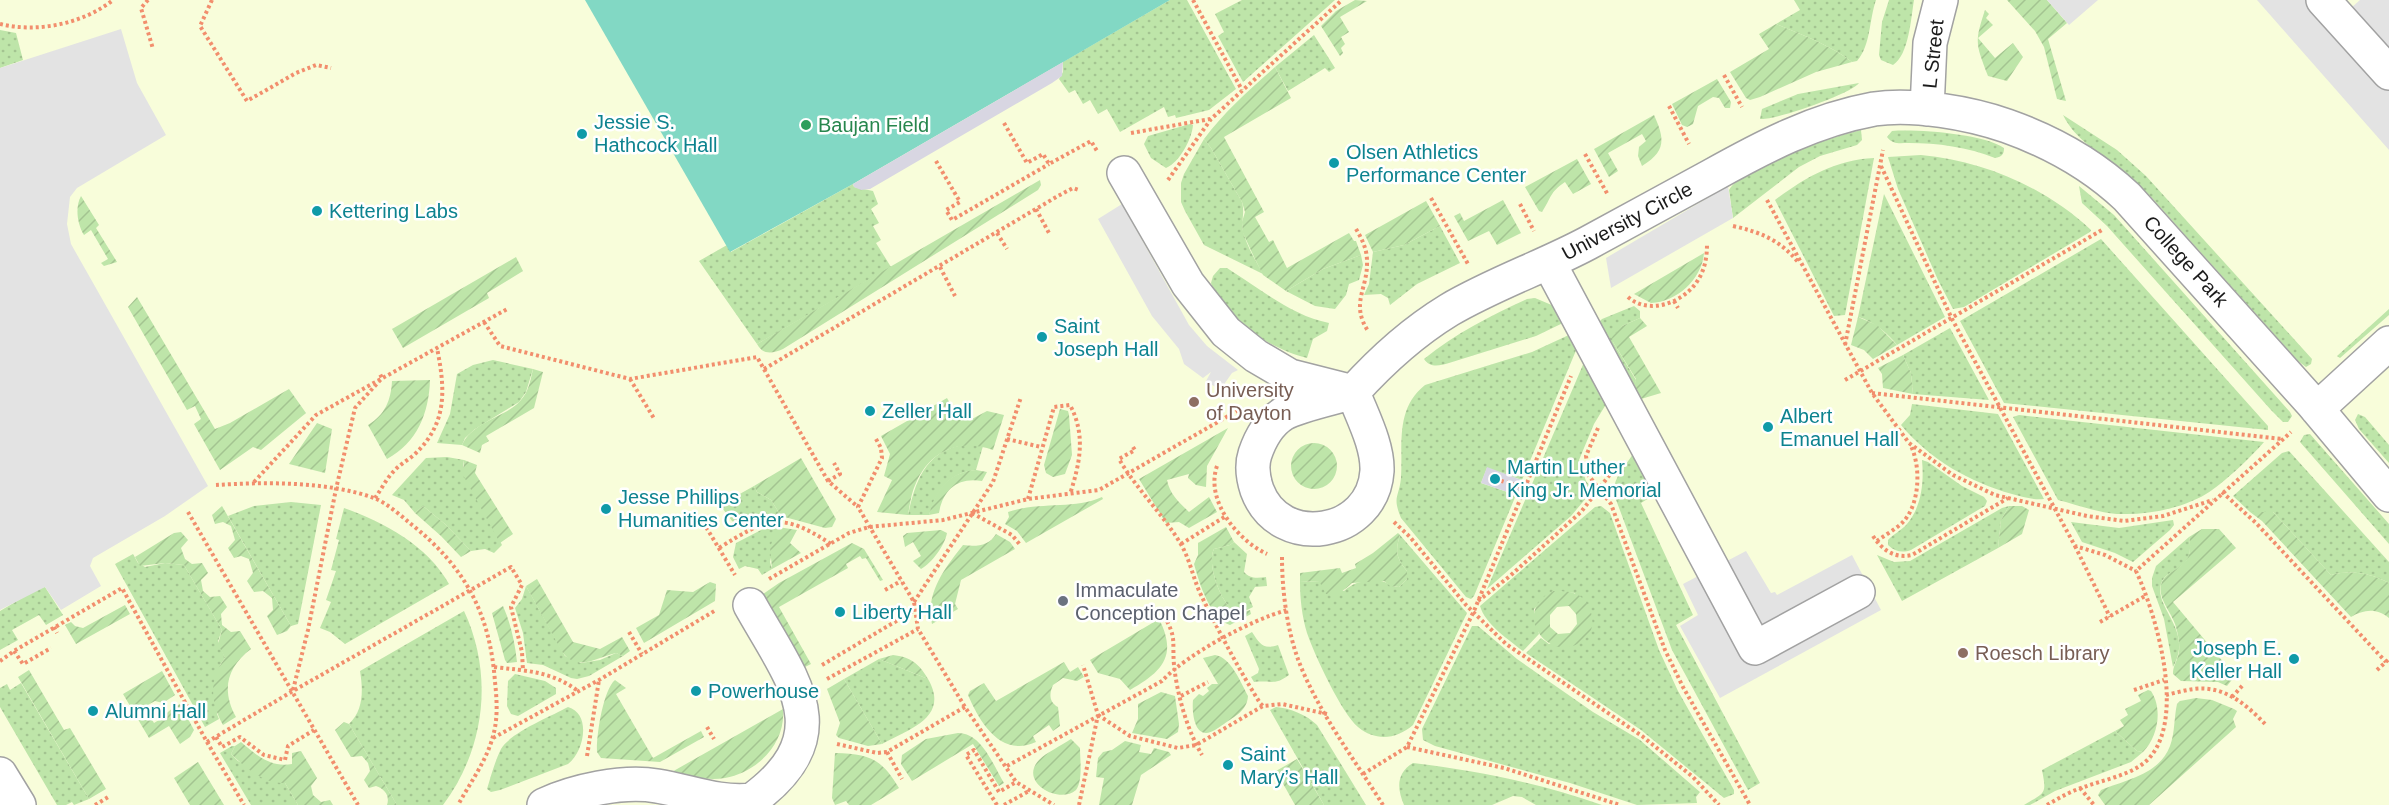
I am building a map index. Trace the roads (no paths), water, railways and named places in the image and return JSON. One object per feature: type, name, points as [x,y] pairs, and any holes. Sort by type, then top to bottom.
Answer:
[{"type":"street","name":"L Street","points":[[1927,109],[1930,43],[1941,0]]},
{"type":"street","points":[[2324,0],[2389,73]]},
{"type":"street","name":"University Circle","points":[[1353,392],[1401,344],[1466,301],[1549,263],[1765,146],[1826,121],[1876,109],[1927,109]]},
{"type":"street","name":"College Park","points":[[1927,109],[1994,121],[2019,130],[2062,150],[2101,174],[2138,208],[2317,409],[2389,495]]},
{"type":"street","points":[[1124,173],[1188,284],[1226,332],[1256,356],[1290,376],[1353,392]]},
{"type":"street","points":[[1549,263],[1755,648],[1858,592]]},
{"type":"street","points":[[2317,409],[2389,344]]},
{"type":"street","points":[[1353,392],[1374,450],[1377,470],[1374,489],[1364,506],[1350,519],[1332,527],[1312,530],[1288,524],[1272,513],[1262,501],[1256,487],[1253,466],[1260,440],[1282,414],[1353,392]]},
{"type":"street","points":[[544,805],[577,792],[623,785],[656,786],[727,801],[754,802],[771,786],[792,763],[804,718],[798,693],[792,680],[748,599]]},
{"type":"street","points":[[0,774],[19,805]]},
{"type":"place","name":"Baujan Field","points":[[806,125]]},
{"type":"place","name":"Jessie S. Hathcock Hall","points":[[582,134]]},
{"type":"place","name":"Olsen Athletics Performance Center","points":[[1334,163]]},
{"type":"place","name":"Kettering Labs","points":[[317,211]]},
{"type":"place","name":"Saint Joseph Hall","points":[[1042,337]]},
{"type":"place","name":"University of Dayton","points":[[1194,402]]},
{"type":"place","name":"Zeller Hall","points":[[870,411]]},
{"type":"place","name":"Albert Emanuel Hall","points":[[1768,427]]},
{"type":"place","name":"Martin Luther King Jr. Memorial","points":[[1495,479]]},
{"type":"place","name":"Jesse Phillips Humanities Center","points":[[606,509]]},
{"type":"place","name":"Immaculate Conception Chapel","points":[[1063,601]]},
{"type":"place","name":"Liberty Hall","points":[[840,612]]},
{"type":"place","name":"Roesch Library","points":[[1963,653]]},
{"type":"place","name":"Joseph E. Keller Hall","points":[[2294,659]]},
{"type":"place","name":"Powerhouse","points":[[696,691]]},
{"type":"place","name":"Alumni Hall","points":[[93,711]]},
{"type":"place","name":"Saint Mary’s Hall","points":[[1228,765]]}]
